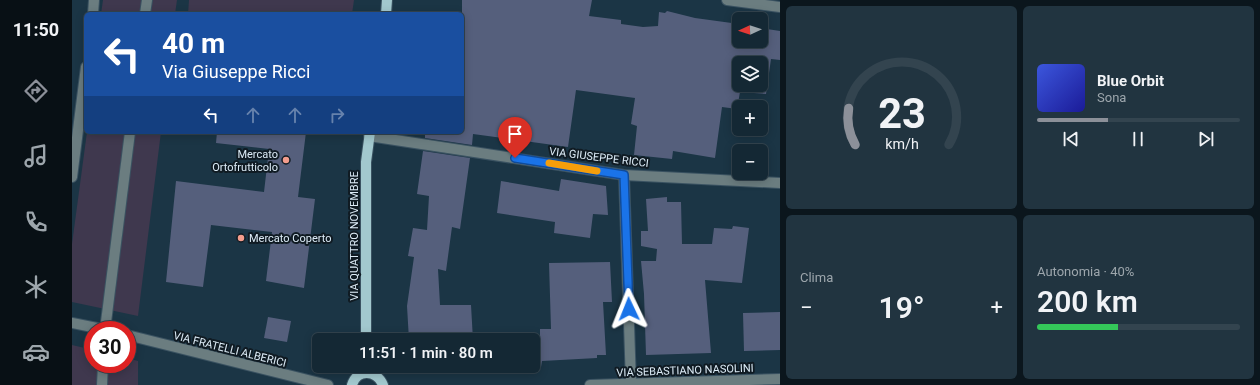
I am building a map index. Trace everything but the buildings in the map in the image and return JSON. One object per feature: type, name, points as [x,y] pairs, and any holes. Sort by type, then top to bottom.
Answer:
[{"type":"main road","points":[[386,12],[388,0]]},
{"type":"main road","name":"VIA QUATTRO NOVEMBRE","points":[[366,333],[366,162],[370,134]]},
{"type":"main road","points":[[352,385],[354,379],[361,373]]},
{"type":"main road","points":[[373,373],[377,376],[383,385]]},
{"type":"street","points":[[93,12],[94,0]]},
{"type":"street","points":[[145,12],[147,0]]},
{"type":"street","points":[[727,0],[780,7]]},
{"type":"street","points":[[72,177],[84,83]]},
{"type":"street","points":[[107,321],[130,134]]},
{"type":"street","name":"VIA GIUSEPPE RICCI","points":[[370,134],[624,175],[780,183]]},
{"type":"street","points":[[624,175],[631,384]]},
{"type":"street","points":[[72,323],[84,325]]},
{"type":"street","name":"VIA FRATELLI ALBERICI","points":[[136,337],[328,385]]},
{"type":"street","points":[[102,385],[103,373]]},
{"type":"street","name":"VIA SEBASTIANO NASOLINI","points":[[590,385],[775,381]]},
{"type":"shaded area","points":[[103,0],[177,0],[175,12],[101,12]]},
{"type":"shaded area","points":[[189,0],[354,0],[352,12],[188,12]]},
{"type":"shaded area","points":[[87,134],[161,134],[138,316],[72,302],[72,244]]},
{"type":"shaded area","points":[[72,345],[84,348],[84,373],[136,373],[136,360],[138,361],[138,385],[72,385]]},
{"type":"slow traffic","points":[[549,163],[597,171]]},
{"type":"place","name":"Mercato Ortofrutticolo","points":[[286,160]]},
{"type":"place","name":"Mercato Coperto","points":[[241,238]]},
{"type":"route","points":[[515,158],[624,175],[629,309]]}]
